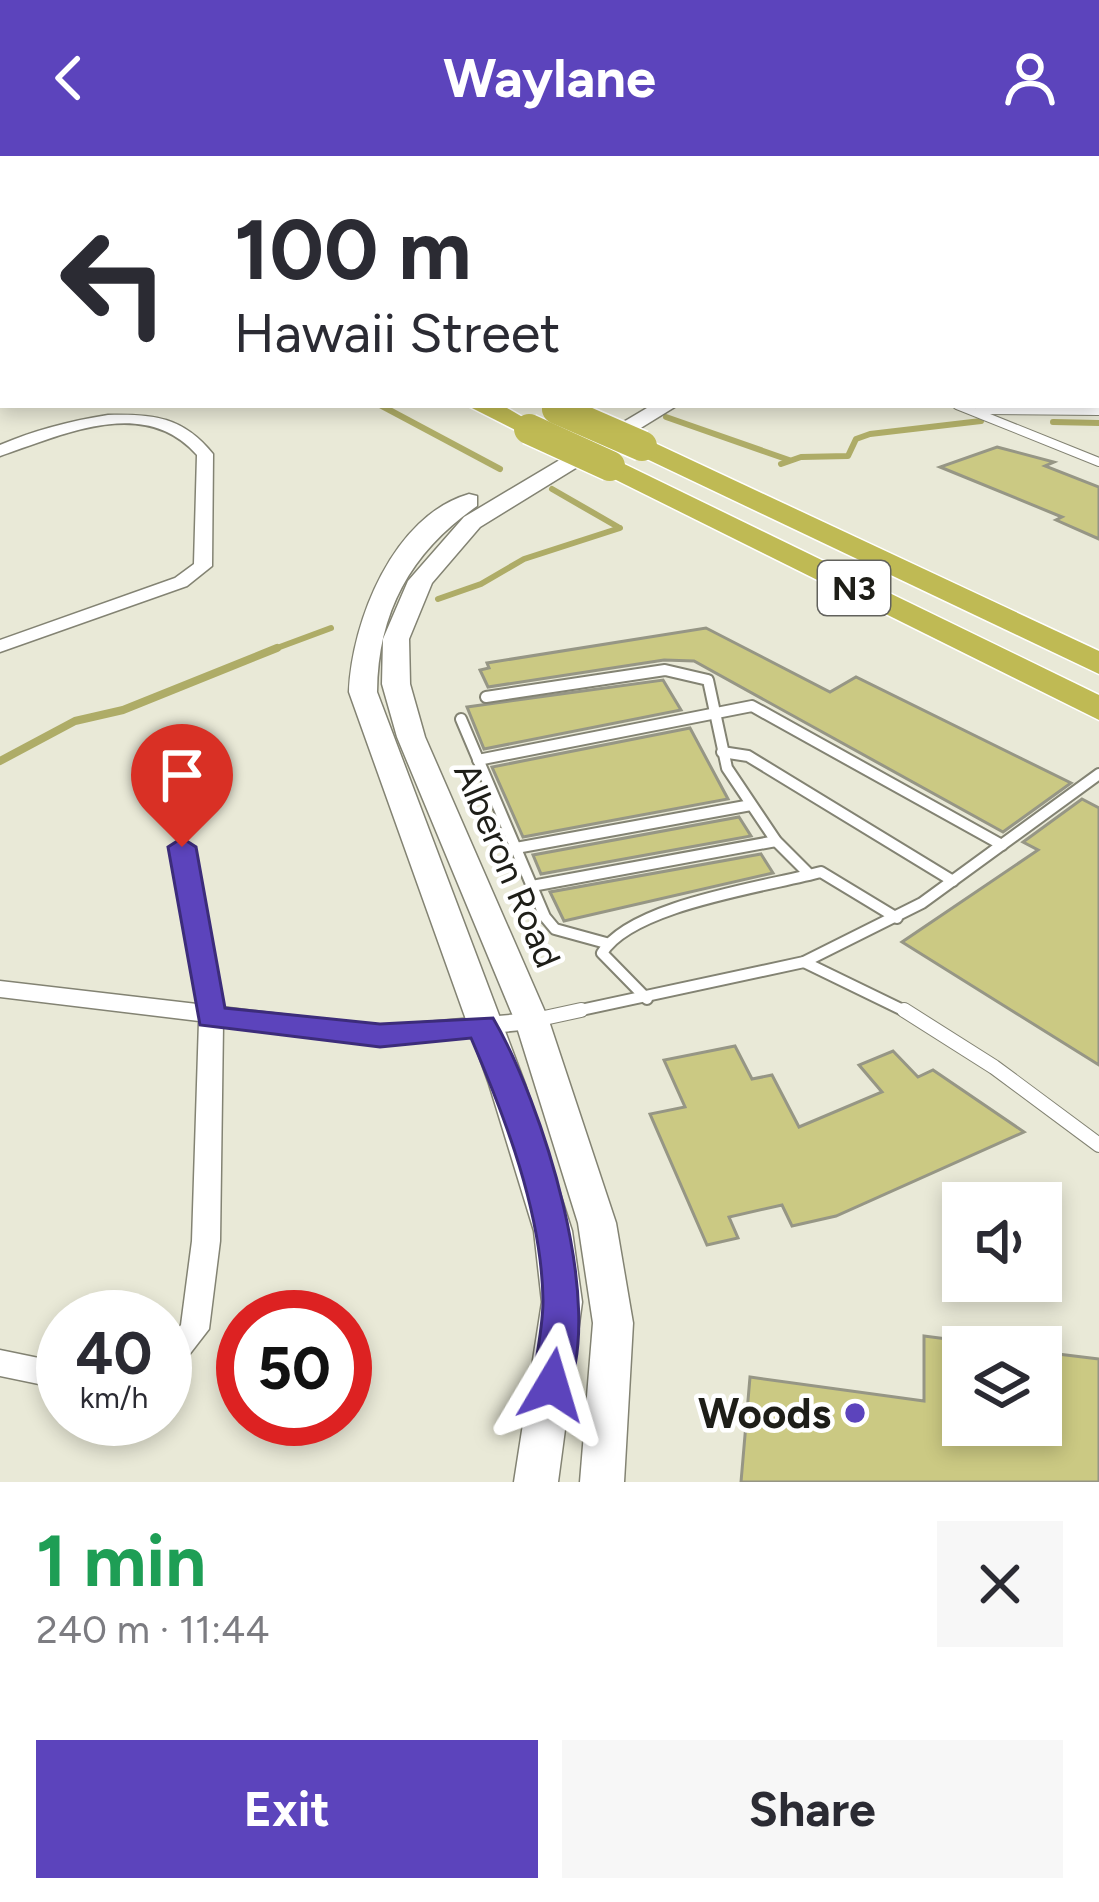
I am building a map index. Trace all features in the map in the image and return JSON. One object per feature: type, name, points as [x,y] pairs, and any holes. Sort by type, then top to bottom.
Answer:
[{"type":"highway","name":"N3","points":[[486,408],[1099,709]]},
{"type":"highway","name":"N3","points":[[555,408],[1099,664]]},
{"type":"main road","name":"Alberon Road","points":[[536,1482],[560,1321],[557,1260],[533,1161],[375,735],[363,692],[368,627],[396,570],[436,526],[627,408]]},
{"type":"main road","name":"Alberon Road","points":[[602,1482],[613,1323],[598,1223],[532,1021],[411,736],[396,684],[396,639],[410,596],[462,531],[662,408]]},
{"type":"street","points":[[0,451],[80,423],[150,422],[203,448],[207,512],[206,559],[190,578],[0,646]]},
{"type":"street","points":[[182,847],[212,1018],[204,1287],[192,1332]]},
{"type":"street","points":[[0,989],[380,1035],[532,1021]]},
{"type":"street","points":[[0,1364],[36,1371]]},
{"type":"lane","points":[[964,408],[1099,461]]},
{"type":"lane","points":[[969,410],[1099,411]]},
{"type":"lane","points":[[486,697],[664,670],[709,680],[712,718],[722,752],[776,841],[807,872],[832,878],[897,918]]},
{"type":"lane","points":[[478,760],[712,718],[735,707],[752,706],[1002,844]]},
{"type":"lane","points":[[461,719],[555,929],[607,943]]},
{"type":"lane","points":[[722,752],[748,756],[953,880]]},
{"type":"lane","points":[[532,1021],[804,962],[897,918],[1099,774]]},
{"type":"lane","points":[[516,848],[751,805]]},
{"type":"lane","points":[[532,886],[776,841]]},
{"type":"lane","points":[[647,999],[603,957],[607,943],[650,916],[795,883],[807,872]]},
{"type":"lane","points":[[804,962],[909,1013],[1018,1082],[1099,1145]]},
{"type":"building","points":[[997,447],[1054,462],[1045,466],[1099,487],[1099,539],[1056,520],[1062,517],[940,467]]},
{"type":"building","points":[[706,628],[830,692],[856,677],[1071,783],[1003,832],[694,661],[664,660],[488,687],[480,670],[489,668],[487,663]]},
{"type":"building","points":[[663,680],[681,710],[484,749],[467,707]]},
{"type":"building","points":[[690,728],[728,799],[523,837],[492,767]]},
{"type":"building","points":[[1082,799],[1099,808],[1099,1065],[902,942],[1038,850],[1023,842]]},
{"type":"building","points":[[739,817],[751,836],[541,874],[533,855]]},
{"type":"building","points":[[761,854],[773,873],[564,921],[550,892]]},
{"type":"building","points":[[735,1046],[752,1079],[772,1075],[799,1127],[882,1092],[859,1065],[893,1051],[918,1077],[933,1070],[1024,1132],[836,1216],[792,1226],[782,1205],[729,1217],[738,1238],[707,1245],[650,1114],[685,1107],[664,1060]]},
{"type":"building","name":"Woods","points":[[924,1336],[942,1338],[942,1446],[1062,1446],[1062,1355],[1099,1359],[1099,1482],[741,1482],[750,1377],[924,1401]]},
{"type":"waterway","points":[[386,408],[500,469]]},
{"type":"waterway","points":[[666,417],[789,460]]},
{"type":"waterway","points":[[781,464],[801,457],[848,456],[856,439],[870,434],[981,421]]},
{"type":"waterway","points":[[1053,422],[1099,423]]},
{"type":"waterway","points":[[552,489],[618,527]]},
{"type":"waterway","points":[[438,599],[481,584],[524,559],[620,528]]},
{"type":"waterway","points":[[276,648],[331,628]]},
{"type":"waterway","points":[[0,761],[75,721],[123,710],[276,648]]},
{"type":"waterway","points":[[269,651],[276,648]]},
{"type":"place","name":"Woods","points":[[855,1413]]},
{"type":"route","points":[[182,847],[212,1018],[380,1035],[482,1026],[507,1084],[553,1231],[562,1302],[552,1385]]}]
